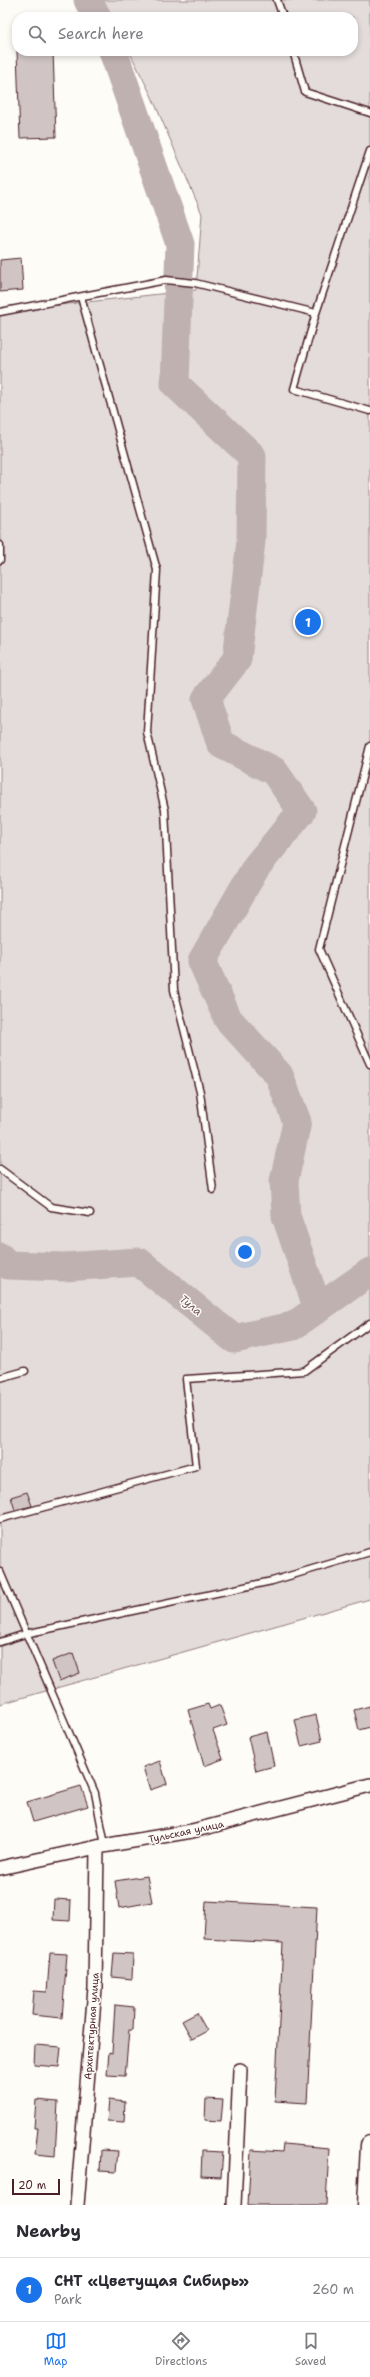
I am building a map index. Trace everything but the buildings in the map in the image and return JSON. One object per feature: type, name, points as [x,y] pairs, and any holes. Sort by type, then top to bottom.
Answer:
[{"type":"street","name":"Тульская улица","points":[[0,1868],[101,1846],[192,1831],[370,1785]]},
{"type":"street","name":"Архитектурная улица","points":[[77,2205],[95,1988],[101,1846]]},
{"type":"street","points":[[234,2205],[240,2070]]},
{"type":"street","points":[[368,2205],[370,2145]]},
{"type":"lane","points":[[277,0],[281,12]]},
{"type":"lane","points":[[294,56],[305,92],[370,113]]},
{"type":"lane","points":[[370,151],[316,312],[294,389],[370,411]]},
{"type":"lane","points":[[0,312],[166,280],[195,283],[316,312]]},
{"type":"lane","points":[[81,297],[157,570],[147,732],[165,810],[174,990],[200,1092],[213,1190]]},
{"type":"lane","points":[[0,545],[0,560]]},
{"type":"lane","points":[[370,746],[319,949],[370,1064]]},
{"type":"lane","points":[[0,1169],[51,1207],[90,1213]]},
{"type":"lane","points":[[0,1519],[196,1466],[186,1379],[304,1371],[370,1323]]},
{"type":"lane","points":[[0,1378],[25,1371]]},
{"type":"lane","points":[[0,1642],[25,1634],[272,1581],[370,1552]]},
{"type":"lane","points":[[0,1572],[25,1634],[95,1793],[101,1846]]},
{"type":"shaded area","points":[[102,0],[370,0],[370,1599],[0,1704],[0,316],[32,308],[196,290],[202,214],[152,97],[132,56],[358,56],[358,12],[108,12]]},
{"type":"waterway","points":[[88,0],[94,12]]},
{"type":"waterway","points":[[115,56],[180,244],[175,384],[252,456],[251,541],[237,659],[206,699],[221,744],[274,771],[302,811],[256,867],[202,961],[228,1019],[279,1075],[297,1122],[284,1181],[286,1216],[318,1309]]},
{"type":"waterway","name":"Тула","points":[[0,1257],[8,1265],[64,1267],[139,1262],[234,1339],[293,1326],[370,1272]]},
{"type":"place","name":"СНТ «Цветущая Сибирь»","points":[[308,622]]}]
